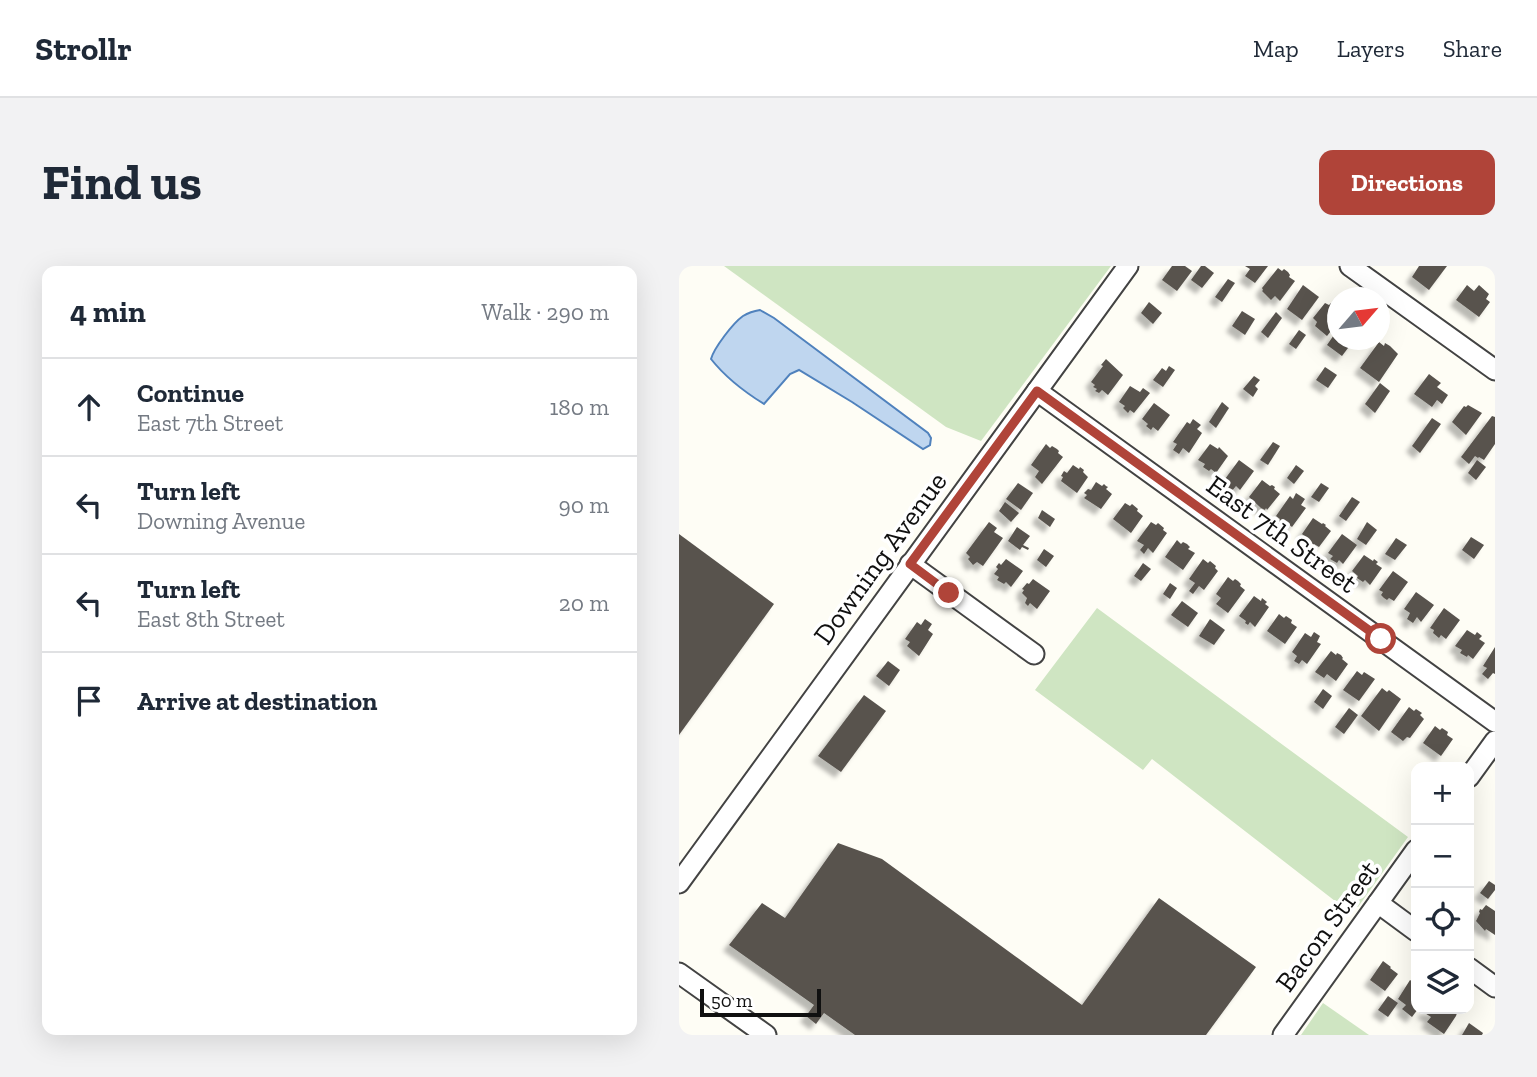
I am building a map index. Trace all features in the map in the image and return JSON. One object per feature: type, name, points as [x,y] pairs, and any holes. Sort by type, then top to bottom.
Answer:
[{"type":"street","name":"Downing Avenue","points":[[679,883],[1128,266]]},
{"type":"street","points":[[1350,266],[1495,370]]},
{"type":"street","name":"East 7th Street","points":[[1037,391],[1495,722]]},
{"type":"street","points":[[910,564],[1034,654]]},
{"type":"street","points":[[1474,770],[1495,741]]},
{"type":"street","name":"Bacon Street","points":[[1283,1035],[1411,857]]},
{"type":"street","points":[[1378,903],[1411,927]]},
{"type":"street","points":[[1474,972],[1495,987]]},
{"type":"street","points":[[679,973],[766,1035]]},
{"type":"green space","points":[[724,266],[1111,266],[981,441],[946,427]]},
{"type":"green space","points":[[1097,608],[1408,837],[1358,907],[1335,901],[1152,759],[1143,770],[1035,690]]},
{"type":"green space","points":[[1323,1003],[1369,1035],[1301,1035]]},
{"type":"water","points":[[760,310],[928,433],[931,438],[930,445],[923,449],[799,370],[790,374],[764,404],[735,384],[711,359],[720,342],[739,319]]},
{"type":"building","points":[[1172,266],[1185,266],[1192,271],[1177,291],[1162,280]]},
{"type":"building","points":[[1201,266],[1214,273],[1202,288],[1191,280]]},
{"type":"building","points":[[1245,266],[1268,266],[1255,283],[1245,276],[1250,269]]},
{"type":"building","points":[[1419,266],[1447,266],[1429,290],[1412,277]]},
{"type":"building","points":[[1278,268],[1288,272],[1289,277],[1295,281],[1280,301],[1275,296],[1271,300],[1262,291]]},
{"type":"building","points":[[1228,279],[1235,283],[1222,302],[1215,297]]},
{"type":"building","points":[[1303,285],[1319,297],[1302,320],[1287,309]]},
{"type":"building","points":[[1467,285],[1474,291],[1479,285],[1489,294],[1486,299],[1490,302],[1479,317],[1456,300]]},
{"type":"building","points":[[1149,302],[1162,313],[1153,324],[1141,313]]},
{"type":"building","points":[[1325,303],[1327,304],[1327,336],[1315,326],[1317,322],[1313,318]]},
{"type":"building","points":[[1242,311],[1255,319],[1245,335],[1232,326]]},
{"type":"building","points":[[1276,312],[1282,318],[1268,338],[1261,332]]},
{"type":"building","points":[[1299,330],[1306,335],[1296,349],[1289,344]]},
{"type":"building","points":[[1390,346],[1398,354],[1379,382],[1360,368],[1373,350],[1390,350]]},
{"type":"building","points":[[1334,350],[1346,350],[1342,356]]},
{"type":"building","points":[[1106,359],[1123,375],[1108,395],[1102,390],[1099,393],[1095,391],[1097,389],[1091,382]]},
{"type":"building","points":[[1169,366],[1175,370],[1163,387],[1153,380],[1162,368],[1166,371]]},
{"type":"building","points":[[1325,367],[1337,375],[1328,388],[1316,380]]},
{"type":"building","points":[[1429,374],[1441,383],[1437,387],[1448,395],[1442,404],[1437,400],[1432,407],[1414,394]]},
{"type":"building","points":[[1254,376],[1260,380],[1255,386],[1258,389],[1253,397],[1243,389]]},
{"type":"building","points":[[1380,383],[1390,391],[1375,413],[1365,404]]},
{"type":"building","points":[[1130,386],[1140,392],[1143,388],[1150,393],[1134,413],[1130,410],[1128,413],[1123,408],[1125,406],[1119,402]]},
{"type":"building","points":[[1222,402],[1229,408],[1216,428],[1209,422]]},
{"type":"building","points":[[1154,403],[1170,415],[1158,431],[1153,427],[1151,430],[1142,419]]},
{"type":"building","points":[[1468,405],[1482,413],[1466,435],[1452,422],[1464,406]]},
{"type":"building","points":[[1492,416],[1495,417],[1495,444],[1484,460],[1475,456],[1469,464],[1461,457]]},
{"type":"building","points":[[1432,418],[1441,424],[1420,453],[1412,446]]},
{"type":"building","points":[[1193,419],[1201,425],[1197,429],[1202,433],[1189,453],[1183,448],[1179,454],[1173,450],[1177,444],[1173,442],[1187,422],[1190,424]]},
{"type":"building","points":[[1273,442],[1280,446],[1268,465],[1260,460]]},
{"type":"building","points":[[1046,444],[1057,449],[1063,457],[1042,484],[1035,477],[1039,471],[1031,465]]},
{"type":"building","points":[[1210,444],[1218,449],[1219,447],[1228,456],[1216,473],[1203,467],[1205,464],[1198,460]]},
{"type":"building","points":[[1239,460],[1254,471],[1240,490],[1236,486],[1231,492],[1225,488],[1229,481],[1225,479]]},
{"type":"building","points":[[1477,460],[1486,467],[1476,480],[1468,473]]},
{"type":"building","points":[[1073,465],[1084,470],[1088,477],[1077,493],[1061,481],[1064,471],[1067,473]]},
{"type":"building","points":[[1296,465],[1304,471],[1294,484],[1287,478]]},
{"type":"building","points":[[1262,480],[1275,487],[1280,494],[1267,510],[1249,497]]},
{"type":"building","points":[[1096,482],[1108,487],[1106,489],[1112,494],[1101,509],[1084,498],[1087,495],[1084,493],[1088,489],[1091,490]]},
{"type":"building","points":[[1018,483],[1033,493],[1021,510],[1006,499]]},
{"type":"building","points":[[1321,483],[1329,488],[1319,502],[1311,497]]},
{"type":"building","points":[[1296,493],[1305,499],[1301,505],[1306,508],[1292,527],[1287,523],[1283,529],[1277,524],[1280,519],[1276,516],[1290,496],[1293,499]]},
{"type":"building","points":[[1352,497],[1360,502],[1346,521],[1339,516]]},
{"type":"building","points":[[1005,502],[1019,513],[1011,522],[999,511]]},
{"type":"building","points":[[1125,503],[1130,506],[1132,504],[1143,516],[1131,533],[1113,519]]},
{"type":"building","points":[[1042,510],[1055,519],[1050,527],[1038,518]]},
{"type":"building","points":[[1313,518],[1331,531],[1319,547],[1306,541],[1308,539],[1302,534]]},
{"type":"building","points":[[989,522],[997,528],[994,532],[1003,538],[983,566],[977,562],[973,565],[966,553]]},
{"type":"building","points":[[1151,522],[1156,525],[1158,523],[1167,533],[1153,553],[1148,548],[1144,554],[1140,550],[1144,545],[1137,541]]},
{"type":"building","points":[[1367,522],[1377,530],[1366,545],[1357,539]]},
{"type":"building","points":[[1017,527],[1030,536],[1023,545],[1029,548],[1028,550],[1022,547],[1020,550],[1008,541]]},
{"type":"building","points":[[679,534],[774,604],[679,735]]},
{"type":"building","points":[[1342,534],[1357,545],[1343,564],[1339,560],[1337,563],[1330,559],[1333,556],[1328,553]]},
{"type":"building","points":[[1471,537],[1484,545],[1474,559],[1462,550]]},
{"type":"building","points":[[1396,538],[1407,545],[1395,560],[1385,554]]},
{"type":"building","points":[[1177,540],[1181,544],[1187,544],[1190,547],[1188,549],[1195,553],[1183,570],[1165,557]]},
{"type":"building","points":[[1044,549],[1054,556],[1046,567],[1037,560]]},
{"type":"building","points":[[1364,555],[1373,561],[1374,559],[1382,568],[1370,585],[1357,578],[1352,571]]},
{"type":"building","points":[[1006,559],[1023,571],[1011,587],[1006,582],[1004,584],[997,580],[999,577],[994,574],[999,563],[1001,565]]},
{"type":"building","points":[[1203,559],[1208,563],[1210,561],[1218,571],[1204,590],[1199,586],[1193,594],[1189,591],[1195,583],[1189,579]]},
{"type":"building","points":[[1143,563],[1151,569],[1141,581],[1134,576]]},
{"type":"building","points":[[1393,571],[1408,582],[1394,601],[1384,598],[1381,595],[1383,592],[1379,590]]},
{"type":"building","points":[[1228,577],[1238,581],[1245,590],[1228,613],[1216,604],[1221,598],[1216,594]]},
{"type":"building","points":[[1033,579],[1050,591],[1037,609],[1030,603],[1028,606],[1025,603],[1027,598],[1022,593],[1022,589]]},
{"type":"building","points":[[1170,583],[1177,588],[1170,599],[1163,594]]},
{"type":"building","points":[[1416,592],[1434,605],[1421,622],[1417,617],[1413,623],[1407,619],[1410,613],[1404,609]]},
{"type":"building","points":[[1254,596],[1261,601],[1262,598],[1269,607],[1255,627],[1250,622],[1248,625],[1245,623],[1239,616]]},
{"type":"building","points":[[1182,601],[1198,613],[1188,627],[1171,615]]},
{"type":"building","points":[[1444,608],[1460,620],[1446,639],[1441,635],[1439,638],[1430,628]]},
{"type":"building","points":[[1279,614],[1292,620],[1291,623],[1297,627],[1285,644],[1267,631]]},
{"type":"building","points":[[925,619],[932,624],[928,630],[933,634],[919,656],[907,646],[910,642],[905,639],[917,622],[921,625]]},
{"type":"building","points":[[1210,619],[1225,630],[1214,645],[1199,636]]},
{"type":"building","points":[[1467,630],[1475,635],[1477,632],[1482,636],[1479,639],[1485,643],[1473,659],[1460,653],[1462,650],[1455,646]]},
{"type":"building","points":[[1314,632],[1320,636],[1317,642],[1321,644],[1307,664],[1302,660],[1299,664],[1294,661],[1297,656],[1292,652],[1305,633],[1311,637]]},
{"type":"building","points":[[1495,647],[1495,674],[1488,679],[1482,674],[1487,668],[1483,666]]},
{"type":"building","points":[[1331,651],[1341,655],[1348,664],[1336,681],[1327,674],[1324,678],[1315,672]]},
{"type":"building","points":[[888,661],[900,670],[889,686],[876,676]]},
{"type":"building","points":[[1357,671],[1375,679],[1359,701],[1343,690]]},
{"type":"building","points":[[1382,688],[1401,699],[1379,731],[1361,716]]},
{"type":"building","points":[[1323,689],[1332,696],[1323,709],[1314,702]]},
{"type":"building","points":[[864,695],[886,711],[841,772],[818,756]]},
{"type":"building","points":[[1409,707],[1422,713],[1420,715],[1424,719],[1410,738],[1407,737],[1403,741],[1391,732]]},
{"type":"building","points":[[1349,708],[1358,715],[1344,734],[1335,727]]},
{"type":"building","points":[[1435,726],[1448,732],[1447,735],[1453,739],[1441,756],[1423,743]]},
{"type":"building","points":[[838,843],[882,859],[1082,1005],[1159,898],[1256,967],[1206,1035],[855,1035],[824,1013],[816,1024],[806,1016],[814,1005],[729,945],[762,903],[785,918]]},
{"type":"building","points":[[1489,881],[1495,885],[1495,890],[1488,899],[1480,893]]},
{"type":"building","points":[[1486,905],[1495,911],[1495,935],[1486,929],[1485,931],[1476,921],[1480,909]]},
{"type":"building","points":[[1383,961],[1398,974],[1385,991],[1370,980]]},
{"type":"building","points":[[1411,981],[1411,1014],[1414,1014],[1412,1017],[1402,1009],[1406,1005],[1398,999]]},
{"type":"building","points":[[1388,996],[1398,1003],[1388,1017],[1378,1010]]},
{"type":"building","points":[[1426,1014],[1457,1014],[1444,1034],[1427,1022],[1431,1017]]},
{"type":"building","points":[[1469,1023],[1483,1033],[1482,1035],[1462,1035]]},
{"type":"route","points":[[949,593],[910,564],[1037,391],[1381,639]]}]
